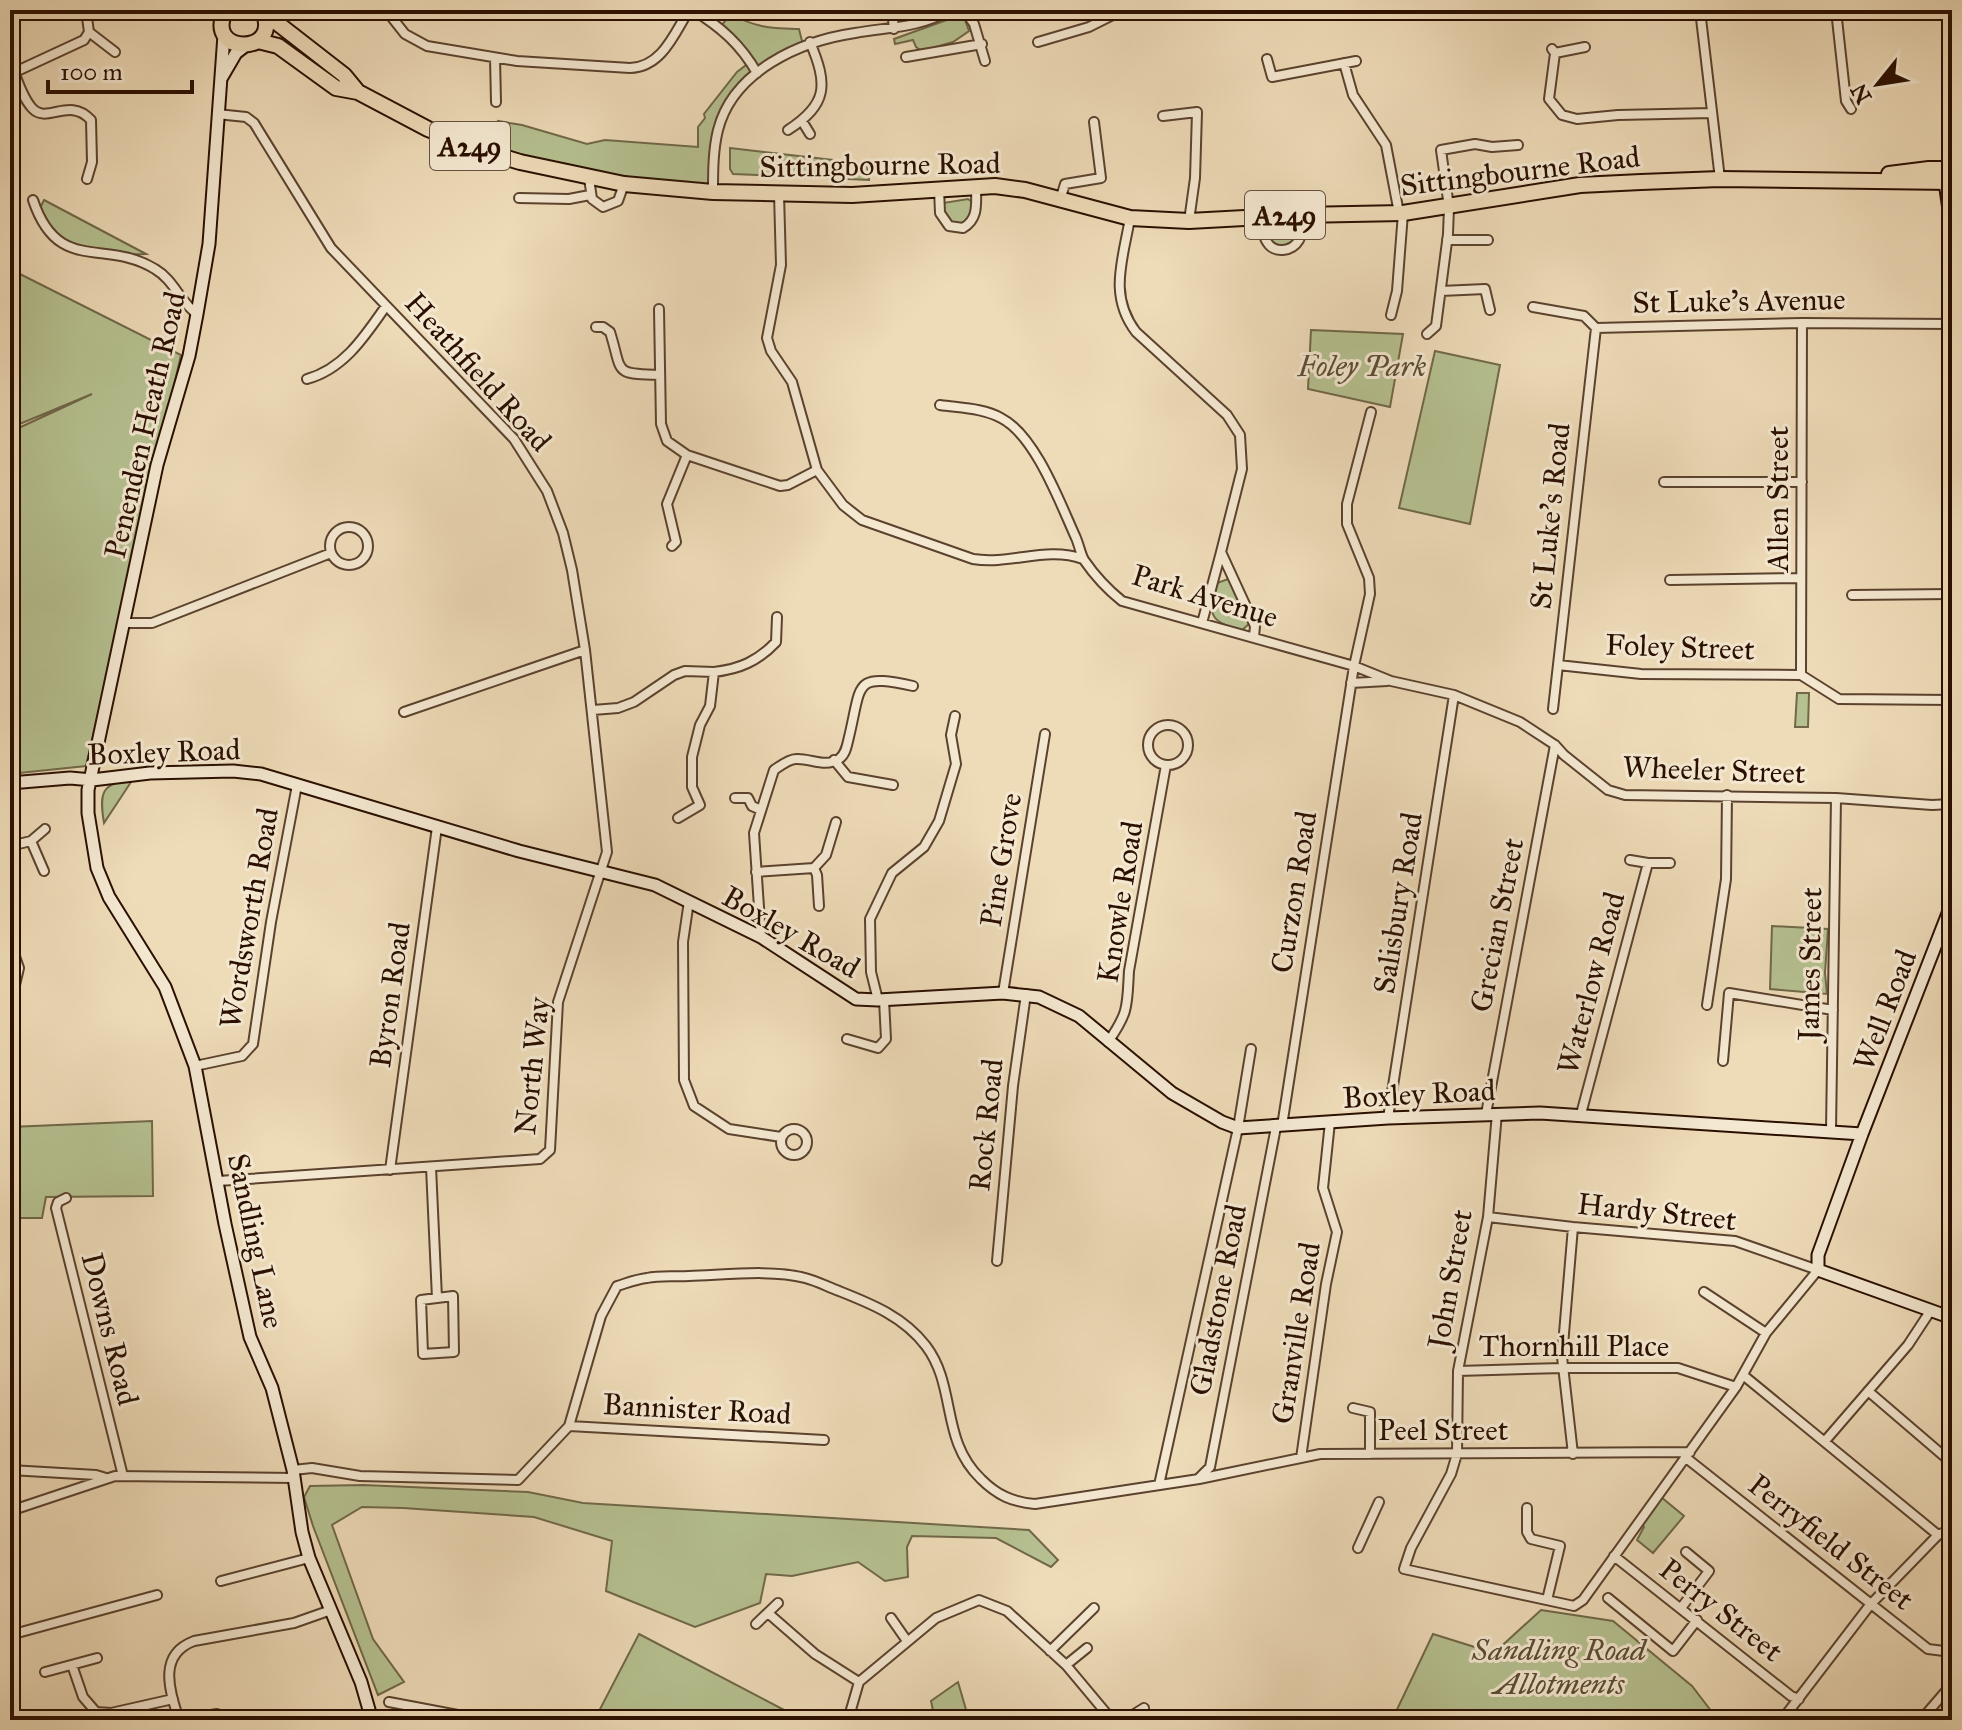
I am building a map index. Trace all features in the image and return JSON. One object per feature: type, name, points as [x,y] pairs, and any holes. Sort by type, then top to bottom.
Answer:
[{"type":"highway","points":[[251,43],[266,25],[263,11]]},
{"type":"highway","name":"Sittingbourne Road","points":[[263,11],[344,75],[358,92]]},
{"type":"highway","points":[[221,13],[224,35]]},
{"type":"highway","name":"Sittingbourne Road","points":[[224,35],[233,43],[278,46],[336,88],[358,92],[428,129],[477,149],[589,178],[713,192],[852,195],[976,186],[1025,190],[1130,218],[1189,221],[1401,213],[1580,185],[1720,179],[1802,182],[1951,174]]},
{"type":"street","points":[[15,72],[86,38],[89,32],[86,10]]},
{"type":"street","points":[[386,10],[399,29],[418,43],[495,58],[563,66],[644,67],[659,56],[691,10],[720,27],[757,73]]},
{"type":"street","points":[[892,10],[894,29]]},
{"type":"street","points":[[713,192],[714,152],[722,118],[733,97],[757,73],[810,42],[919,24],[950,10]]},
{"type":"street","points":[[964,10],[974,24],[985,61]]},
{"type":"street","points":[[1038,42],[1059,41],[1123,10]]},
{"type":"street","points":[[1700,10],[1720,179]]},
{"type":"street","points":[[1836,10],[1846,101],[1851,109]]},
{"type":"street","points":[[89,32],[115,52]]},
{"type":"street","name":"Penenden Heath Road","points":[[92,780],[157,465],[189,356],[197,314],[209,244],[224,35]]},
{"type":"street","points":[[788,130],[816,107],[821,89],[820,72],[810,42]]},
{"type":"street","name":"Penenden Heath Road","points":[[222,78],[236,53],[251,43]]},
{"type":"street","points":[[910,53],[982,44]]},
{"type":"street","points":[[1585,47],[1553,51],[1549,99],[1562,115],[1577,119],[1712,113]]},
{"type":"street","points":[[495,58],[496,102]]},
{"type":"street","points":[[1267,59],[1272,77],[1356,61]]},
{"type":"street","points":[[10,61],[28,104],[37,113],[44,115],[70,109],[89,117],[92,162],[87,179]]},
{"type":"street","points":[[1344,63],[1353,95],[1386,145],[1401,213],[1397,291],[1391,315]]},
{"type":"street","points":[[1163,116],[1197,112],[1195,178],[1189,221]]},
{"type":"street","name":"Heathfield Road","points":[[217,114],[246,117],[254,123],[320,233],[343,263],[498,421],[547,491],[563,533],[572,570],[585,650],[607,835],[607,852],[602,870]]},
{"type":"street","points":[[802,121],[810,134]]},
{"type":"street","points":[[1060,200],[1065,184],[1101,178],[1094,122]]},
{"type":"street","points":[[1427,334],[1436,326],[1447,240],[1449,207],[1441,150],[1475,144],[1492,147],[1518,145]]},
{"type":"street","points":[[1951,174],[1952,322]]},
{"type":"street","points":[[589,178],[590,195],[597,204],[610,206],[618,201],[624,184]]},
{"type":"street","points":[[939,189],[942,219],[949,226],[963,228],[976,213],[976,186]]},
{"type":"street","points":[[779,194],[781,265],[767,338],[771,351],[792,382],[817,470],[843,505],[862,520],[973,559],[989,561],[1041,553],[1069,554],[1083,559]]},
{"type":"street","points":[[519,198],[569,199],[590,195]]},
{"type":"street","points":[[33,200],[44,227],[57,240],[91,253],[141,261],[157,269],[197,314]]},
{"type":"street","points":[[1264,216],[1266,240],[1274,248],[1285,250],[1297,243],[1300,237],[1300,215]]},
{"type":"street","points":[[1130,218],[1120,280],[1119,301],[1125,318],[1136,332],[1227,415],[1240,435],[1242,469],[1202,623]]},
{"type":"street","points":[[1447,240],[1488,240]]},
{"type":"street","points":[[1441,291],[1485,289],[1490,310]]},
{"type":"street","points":[[307,379],[320,375],[354,350],[386,306]]},
{"type":"street","name":"St Luke's Avenue","points":[[1533,307],[1584,316],[1596,328],[1952,322]]},
{"type":"street","points":[[659,309],[662,430],[672,446],[687,455],[780,486],[817,470]]},
{"type":"street","name":"Allen Street","points":[[1801,675],[1802,323]]},
{"type":"street","points":[[596,327],[610,332],[615,359],[621,369],[630,374],[660,375]]},
{"type":"street","name":"St Luke's Road","points":[[1553,709],[1596,328]]},
{"type":"street","name":"Park Avenue","points":[[940,405],[978,410],[1002,418],[1022,434],[1063,510],[1083,559],[1102,585],[1122,601],[1354,666],[1391,681],[1454,695]]},
{"type":"street","name":"Curzon Road","points":[[1279,1126],[1351,683],[1370,594],[1369,578],[1347,524],[1347,504],[1371,412]]},
{"type":"street","points":[[672,546],[676,542],[667,504],[687,455]]},
{"type":"street","points":[[1664,482],[1802,482]]},
{"type":"street","points":[[345,527],[356,528],[368,540],[366,556],[358,564],[342,565],[331,553],[332,537],[345,527]]},
{"type":"street","points":[[1221,552],[1255,626],[1254,637]]},
{"type":"street","points":[[123,623],[152,623],[331,553]]},
{"type":"street","points":[[1670,580],[1801,578]]},
{"type":"street","points":[[1852,595],[1952,594]]},
{"type":"street","points":[[593,710],[618,708],[634,702],[685,671],[738,669],[765,654],[776,642],[777,617]]},
{"type":"street","points":[[404,712],[585,650]]},
{"type":"street","name":"Foley Street","points":[[1558,665],[1641,674],[1801,675]]},
{"type":"street","points":[[678,818],[700,805],[692,787],[692,757],[700,725],[710,706],[714,672]]},
{"type":"street","points":[[1801,675],[1839,699],[1952,700]]},
{"type":"street","points":[[761,937],[754,833],[774,770],[794,759],[825,763],[846,751],[861,689],[869,681],[879,679],[913,686]]},
{"type":"street","points":[[1351,683],[1391,681]]},
{"type":"street","name":"Wheeler Street","points":[[1454,695],[1520,722],[1555,745],[1608,790],[1643,797],[1727,795],[1952,804]]},
{"type":"street","name":"Salisbury Road","points":[[1388,1118],[1454,695]]},
{"type":"street","points":[[847,1039],[878,1048],[886,1039],[881,1000],[871,972],[870,919],[892,873],[924,847],[939,821],[956,764],[951,742],[955,716]]},
{"type":"street","name":"Knowle Road","points":[[1168,726],[1181,730],[1188,748],[1183,759],[1166,765],[1154,760],[1148,748],[1151,735],[1168,726]]},
{"type":"street","name":"Pine Grove","points":[[1003,993],[1045,734]]},
{"type":"street","name":"Grecian Street","points":[[1491,1114],[1555,745]]},
{"type":"street","points":[[834,760],[848,777],[893,785]]},
{"type":"street","name":"Knowle Road","points":[[1108,1042],[1122,1022],[1128,1006],[1129,971],[1166,765]]},
{"type":"street","name":"Boxley Road","points":[[10,783],[70,778],[92,780],[150,773],[233,771],[261,774],[519,851],[655,885],[761,937],[856,999],[1003,993],[1039,997],[1079,1016],[1172,1093],[1238,1128],[1388,1118],[1581,1114],[1862,1134]]},
{"type":"street","name":"Sandling Lane","points":[[92,780],[88,790],[88,813],[97,868],[109,897],[165,987],[195,1066],[250,1337],[271,1384],[294,1474],[309,1558],[361,1682],[372,1720]]},
{"type":"street","name":"Wordsworth Road","points":[[195,1066],[242,1056],[253,1044],[271,922],[297,785]]},
{"type":"street","points":[[1707,1005],[1726,879],[1727,795]]},
{"type":"street","points":[[735,798],[748,798],[752,806],[761,810]]},
{"type":"street","name":"James Street","points":[[1831,1130],[1836,798]]},
{"type":"street","points":[[756,872],[814,868],[826,855],[836,822]]},
{"type":"street","name":"Byron Road","points":[[390,1170],[437,827]]},
{"type":"street","points":[[10,846],[31,841],[45,829]]},
{"type":"street","points":[[31,841],[44,871]]},
{"type":"street","name":"Waterlow Road","points":[[1630,860],[1670,863]]},
{"type":"street","name":"Waterlow Road","points":[[1581,1114],[1648,863]]},
{"type":"street","points":[[814,868],[819,906]]},
{"type":"street","name":"North Way","points":[[218,1181],[540,1159],[550,1150],[558,1002],[602,870]]},
{"type":"street","points":[[689,901],[683,942],[684,1080],[694,1106],[729,1129],[781,1137]]},
{"type":"street","name":"Well Road","points":[[1818,1270],[1818,1255],[1862,1134],[1952,903]]},
{"type":"street","points":[[10,942],[19,968],[10,1006]]},
{"type":"street","points":[[1723,1061],[1729,993],[1833,1010]]},
{"type":"street","name":"Rock Road","points":[[997,1261],[1013,1086],[1026,994]]},
{"type":"street","points":[[1159,1485],[1238,1128],[1251,1049]]},
{"type":"street","points":[[10,1108],[12,1119]]},
{"type":"street","name":"John Street","points":[[1457,1454],[1458,1371],[1488,1217],[1491,1114]]},
{"type":"street","name":"Granville Road","points":[[1301,1458],[1326,1284],[1337,1232],[1323,1188],[1330,1122]]},
{"type":"street","name":"Gladstone Road","points":[[1199,1479],[1210,1467],[1279,1126]]},
{"type":"street","points":[[431,1167],[437,1298]]},
{"type":"street","name":"Downs Road","points":[[66,1198],[58,1202],[56,1208],[123,1476]]},
{"type":"street","name":"Hardy Street","points":[[1488,1217],[1735,1241],[1818,1270]]},
{"type":"street","points":[[1573,1227],[1563,1368],[1573,1454]]},
{"type":"street","points":[[1457,1454],[1451,1474],[1411,1548],[1404,1569],[1574,1606],[1583,1600],[1736,1387],[1766,1333],[1818,1270],[1952,1318]]},
{"type":"street","name":"Peel Street","points":[[569,1426],[601,1316],[617,1286],[649,1277],[787,1275],[806,1278],[880,1308],[916,1334],[940,1373],[955,1442],[963,1457],[972,1470],[1000,1495],[1015,1502],[1035,1504],[1199,1479],[1324,1453],[1688,1455]]},
{"type":"street","points":[[1704,1292],[1766,1333]]},
{"type":"street","points":[[453,1296],[454,1352],[423,1354],[421,1300],[437,1298],[453,1296]]},
{"type":"street","points":[[1825,1441],[1908,1345],[1931,1310]]},
{"type":"street","name":"Thornhill Place","points":[[1458,1371],[1678,1368],[1736,1387]]},
{"type":"street","points":[[1743,1375],[1938,1535]]},
{"type":"street","points":[[1868,1391],[1952,1463]]},
{"type":"street","points":[[1353,1408],[1370,1412],[1370,1454]]},
{"type":"street","points":[[10,1511],[106,1478],[123,1476],[294,1474],[312,1468],[360,1476],[518,1480],[569,1426]]},
{"type":"street","name":"Bannister Road","points":[[569,1426],[824,1440]]},
{"type":"street","name":"Perryfield Street","points":[[1688,1455],[1928,1649],[1952,1652]]},
{"type":"street","points":[[10,1470],[106,1478]]},
{"type":"street","points":[[1358,1548],[1379,1502]]},
{"type":"street","points":[[1527,1508],[1527,1532],[1531,1539],[1560,1546],[1547,1600]]},
{"type":"street","points":[[1782,1720],[1870,1605],[1938,1535],[1952,1529]]},
{"type":"street","points":[[1681,1608],[1709,1571],[1686,1552]]},
{"type":"street","name":"Perry Street","points":[[1614,1556],[1791,1696],[1799,1699]]},
{"type":"street","points":[[221,1581],[309,1558]]},
{"type":"street","points":[[10,1635],[157,1595]]},
{"type":"street","points":[[1608,1598],[1673,1651],[1697,1620]]},
{"type":"street","points":[[848,1720],[859,1682],[936,1618],[979,1600],[1007,1611],[1066,1665],[1112,1720]]},
{"type":"street","points":[[756,1624],[778,1603]]},
{"type":"street","points":[[1050,1651],[1094,1608]]},
{"type":"street","points":[[231,1720],[217,1714],[180,1720],[173,1699],[169,1665],[174,1655],[186,1645],[294,1623],[331,1610]]},
{"type":"street","points":[[768,1613],[815,1654],[859,1682]]},
{"type":"street","points":[[891,1618],[907,1641]]},
{"type":"street","points":[[1066,1665],[1087,1648]]},
{"type":"street","points":[[45,1672],[97,1658]]},
{"type":"street","points":[[72,1665],[83,1697],[96,1712],[111,1713],[173,1699]]},
{"type":"street","points":[[1921,1720],[1952,1684]]},
{"type":"street","points":[[389,1702],[479,1719]]},
{"type":"street","points":[[1125,1720],[1144,1708]]},
{"type":"green space","points":[[895,10],[936,10],[907,20]]},
{"type":"green space","points":[[731,14],[764,26],[799,29],[803,45],[757,73],[722,118],[713,192],[665,188],[490,153],[498,121],[587,144],[605,140],[698,147],[698,127],[705,118],[704,114],[737,72],[750,62],[720,27]]},
{"type":"green space","points":[[955,17],[964,17],[969,31],[953,42],[922,51],[913,40],[895,44],[894,39]]},
{"type":"green space","points":[[730,148],[867,164],[869,180],[733,174],[730,169]]},
{"type":"green space","points":[[968,199],[972,202],[970,218],[962,224],[952,224],[944,213],[943,203]]},
{"type":"green space","points":[[44,200],[146,254],[97,251],[73,244],[51,229],[40,208]]},
{"type":"green space","points":[[1293,221],[1297,229],[1295,240],[1282,247],[1272,241],[1268,224]]},
{"type":"green space","points":[[10,269],[181,355],[86,766],[10,774],[10,432],[92,394],[10,428]]},
{"type":"green space","name":"Foley Park","points":[[1311,330],[1403,334],[1390,407],[1308,389]]},
{"type":"green space","points":[[1435,351],[1500,365],[1470,524],[1399,508]]},
{"type":"green space","points":[[1228,579],[1232,581],[1250,623],[1241,631],[1222,623],[1213,615],[1212,602],[1217,583]]},
{"type":"green space","points":[[1797,693],[1809,693],[1808,727],[1795,727]]},
{"type":"green space","points":[[133,779],[104,823],[102,804],[105,791],[114,783]]},
{"type":"green space","points":[[1772,926],[1828,929],[1827,994],[1770,989]]},
{"type":"green space","points":[[152,1121],[153,1196],[46,1197],[42,1218],[10,1218],[10,1127]]},
{"type":"green space","points":[[363,1485],[528,1492],[583,1503],[1029,1530],[1058,1560],[1051,1567],[996,1538],[912,1536],[907,1547],[908,1577],[885,1581],[858,1562],[792,1576],[766,1574],[760,1603],[695,1627],[606,1591],[612,1541],[534,1517],[362,1507],[332,1525],[373,1639],[404,1682],[378,1695],[304,1497],[310,1486]]},
{"type":"green space","points":[[1661,1497],[1684,1516],[1653,1553],[1637,1540],[1644,1527],[1642,1525]]},
{"type":"green space","name":"Sandling Road Allotments","points":[[1541,1610],[1613,1621],[1692,1686],[1718,1720],[1392,1720],[1433,1634],[1494,1653]]},
{"type":"green space","points":[[639,1634],[788,1712],[783,1720],[612,1720],[598,1713]]},
{"type":"green space","points":[[958,1682],[969,1720],[935,1720],[931,1701]]}]
